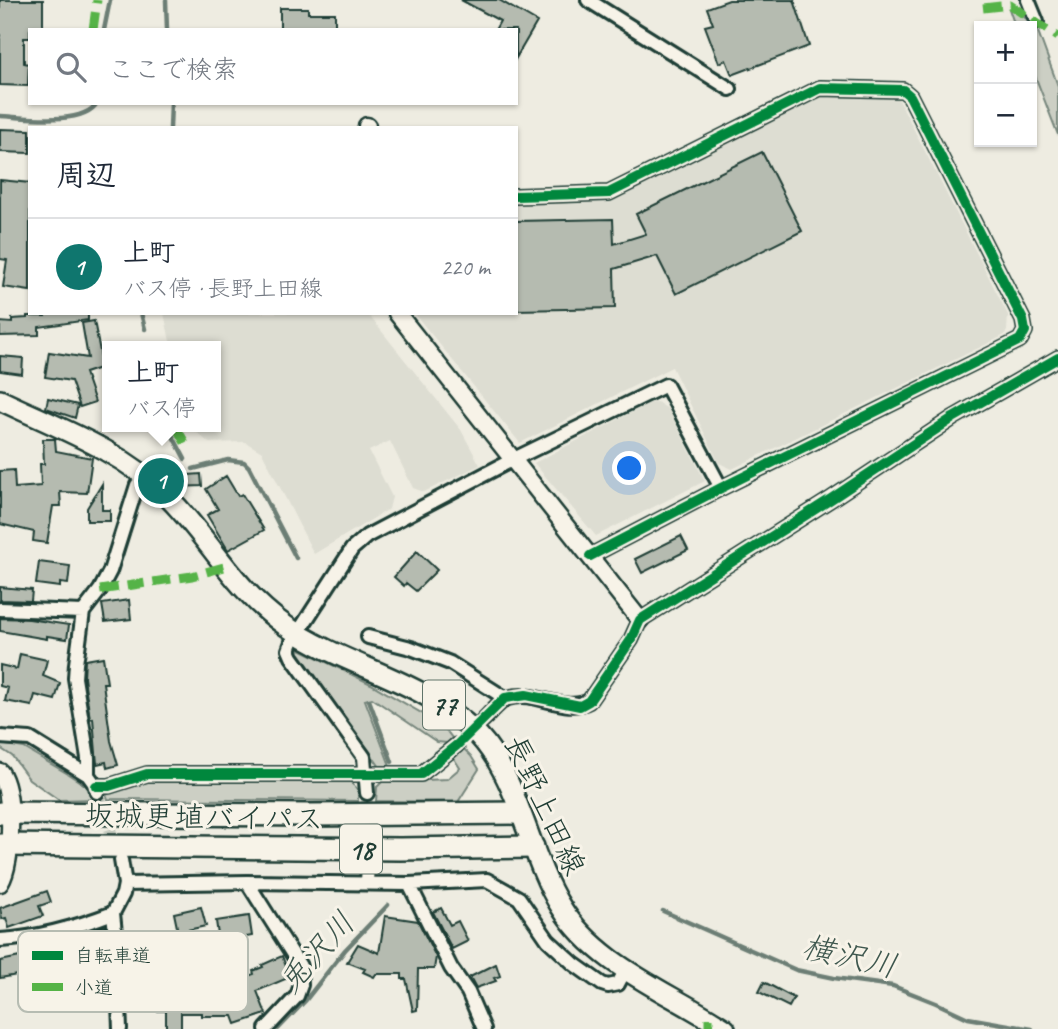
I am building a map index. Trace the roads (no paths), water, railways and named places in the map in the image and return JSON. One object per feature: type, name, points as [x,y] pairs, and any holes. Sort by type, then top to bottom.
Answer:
[{"type":"highway","name":"坂城更埴バイパス","points":[[4,813],[519,813]]},
{"type":"highway","name":"坂城更埴バイパス","points":[[4,845],[400,849],[533,847]]},
{"type":"main road","name":"長野上田線","points":[[0,400],[111,454],[145,477],[166,494],[243,589],[274,618],[298,634],[428,695],[459,717],[481,738],[490,751],[508,783],[549,886],[582,935],[626,969],[725,1029]]},
{"type":"street","points":[[588,0],[730,89]]},
{"type":"street","points":[[1028,0],[1037,21]]},
{"type":"street","points":[[518,196],[610,193],[820,88],[904,90],[910,96],[1023,320],[1025,331],[1020,340],[720,488],[590,556]]},
{"type":"street","points":[[399,315],[640,620],[631,640],[589,701],[580,706],[526,695],[505,698],[483,720]]},
{"type":"street","points":[[640,620],[954,418],[1058,358]]},
{"type":"street","points":[[367,793],[364,757],[292,657],[289,648],[352,549],[367,536],[512,460],[666,385],[720,488]]},
{"type":"street","points":[[88,775],[88,758],[75,678],[83,612],[110,571],[137,485],[145,477]]},
{"type":"street","points":[[0,609],[83,612]]},
{"type":"street","points":[[368,637],[411,648],[450,663],[505,698]]},
{"type":"street","points":[[0,737],[30,739],[88,775],[97,790],[147,774],[421,774],[457,745]]},
{"type":"street","points":[[0,772],[8,791],[4,813],[4,845],[8,864],[0,883]]},
{"type":"street","points":[[115,931],[113,913],[125,884],[121,860]]},
{"type":"street","points":[[367,883],[368,862]]},
{"type":"street","points":[[125,884],[409,884],[487,880],[519,898],[548,940],[574,964],[602,984],[618,984],[626,969]]},
{"type":"street","points":[[247,882],[300,966],[301,985],[297,996],[266,1029]]},
{"type":"street","points":[[409,884],[451,968],[468,992],[484,1029]]},
{"type":"street","points":[[56,931],[113,913]]},
{"type":"street","points":[[0,940],[18,939]]},
{"type":"waterway","points":[[104,28],[110,0]]},
{"type":"waterway","name":"兎沢川","points":[[166,0],[167,28]]},
{"type":"waterway","points":[[0,116],[52,119],[79,115],[95,105]]},
{"type":"waterway","name":"兎沢川","points":[[170,126],[171,105]]},
{"type":"waterway","name":"兎沢川","points":[[142,315],[145,329]]},
{"type":"waterway","name":"兎沢川","points":[[171,432],[185,459]]},
{"type":"waterway","name":"兎沢川","points":[[193,469],[228,460],[244,462],[296,558]]},
{"type":"waterway","name":"兎沢川","points":[[369,700],[392,762]]},
{"type":"waterway","name":"兎沢川","points":[[278,1029],[305,1001],[345,950],[388,905]]},
{"type":"waterway","name":"横沢川","points":[[663,911],[796,970],[893,986],[968,1018],[1032,1029]]},
{"type":"tunnel","points":[[367,793],[368,852]]},
{"type":"tunnel","points":[[98,795],[117,850]]},
{"type":"place","name":"上町","points":[[161,481]]}]
